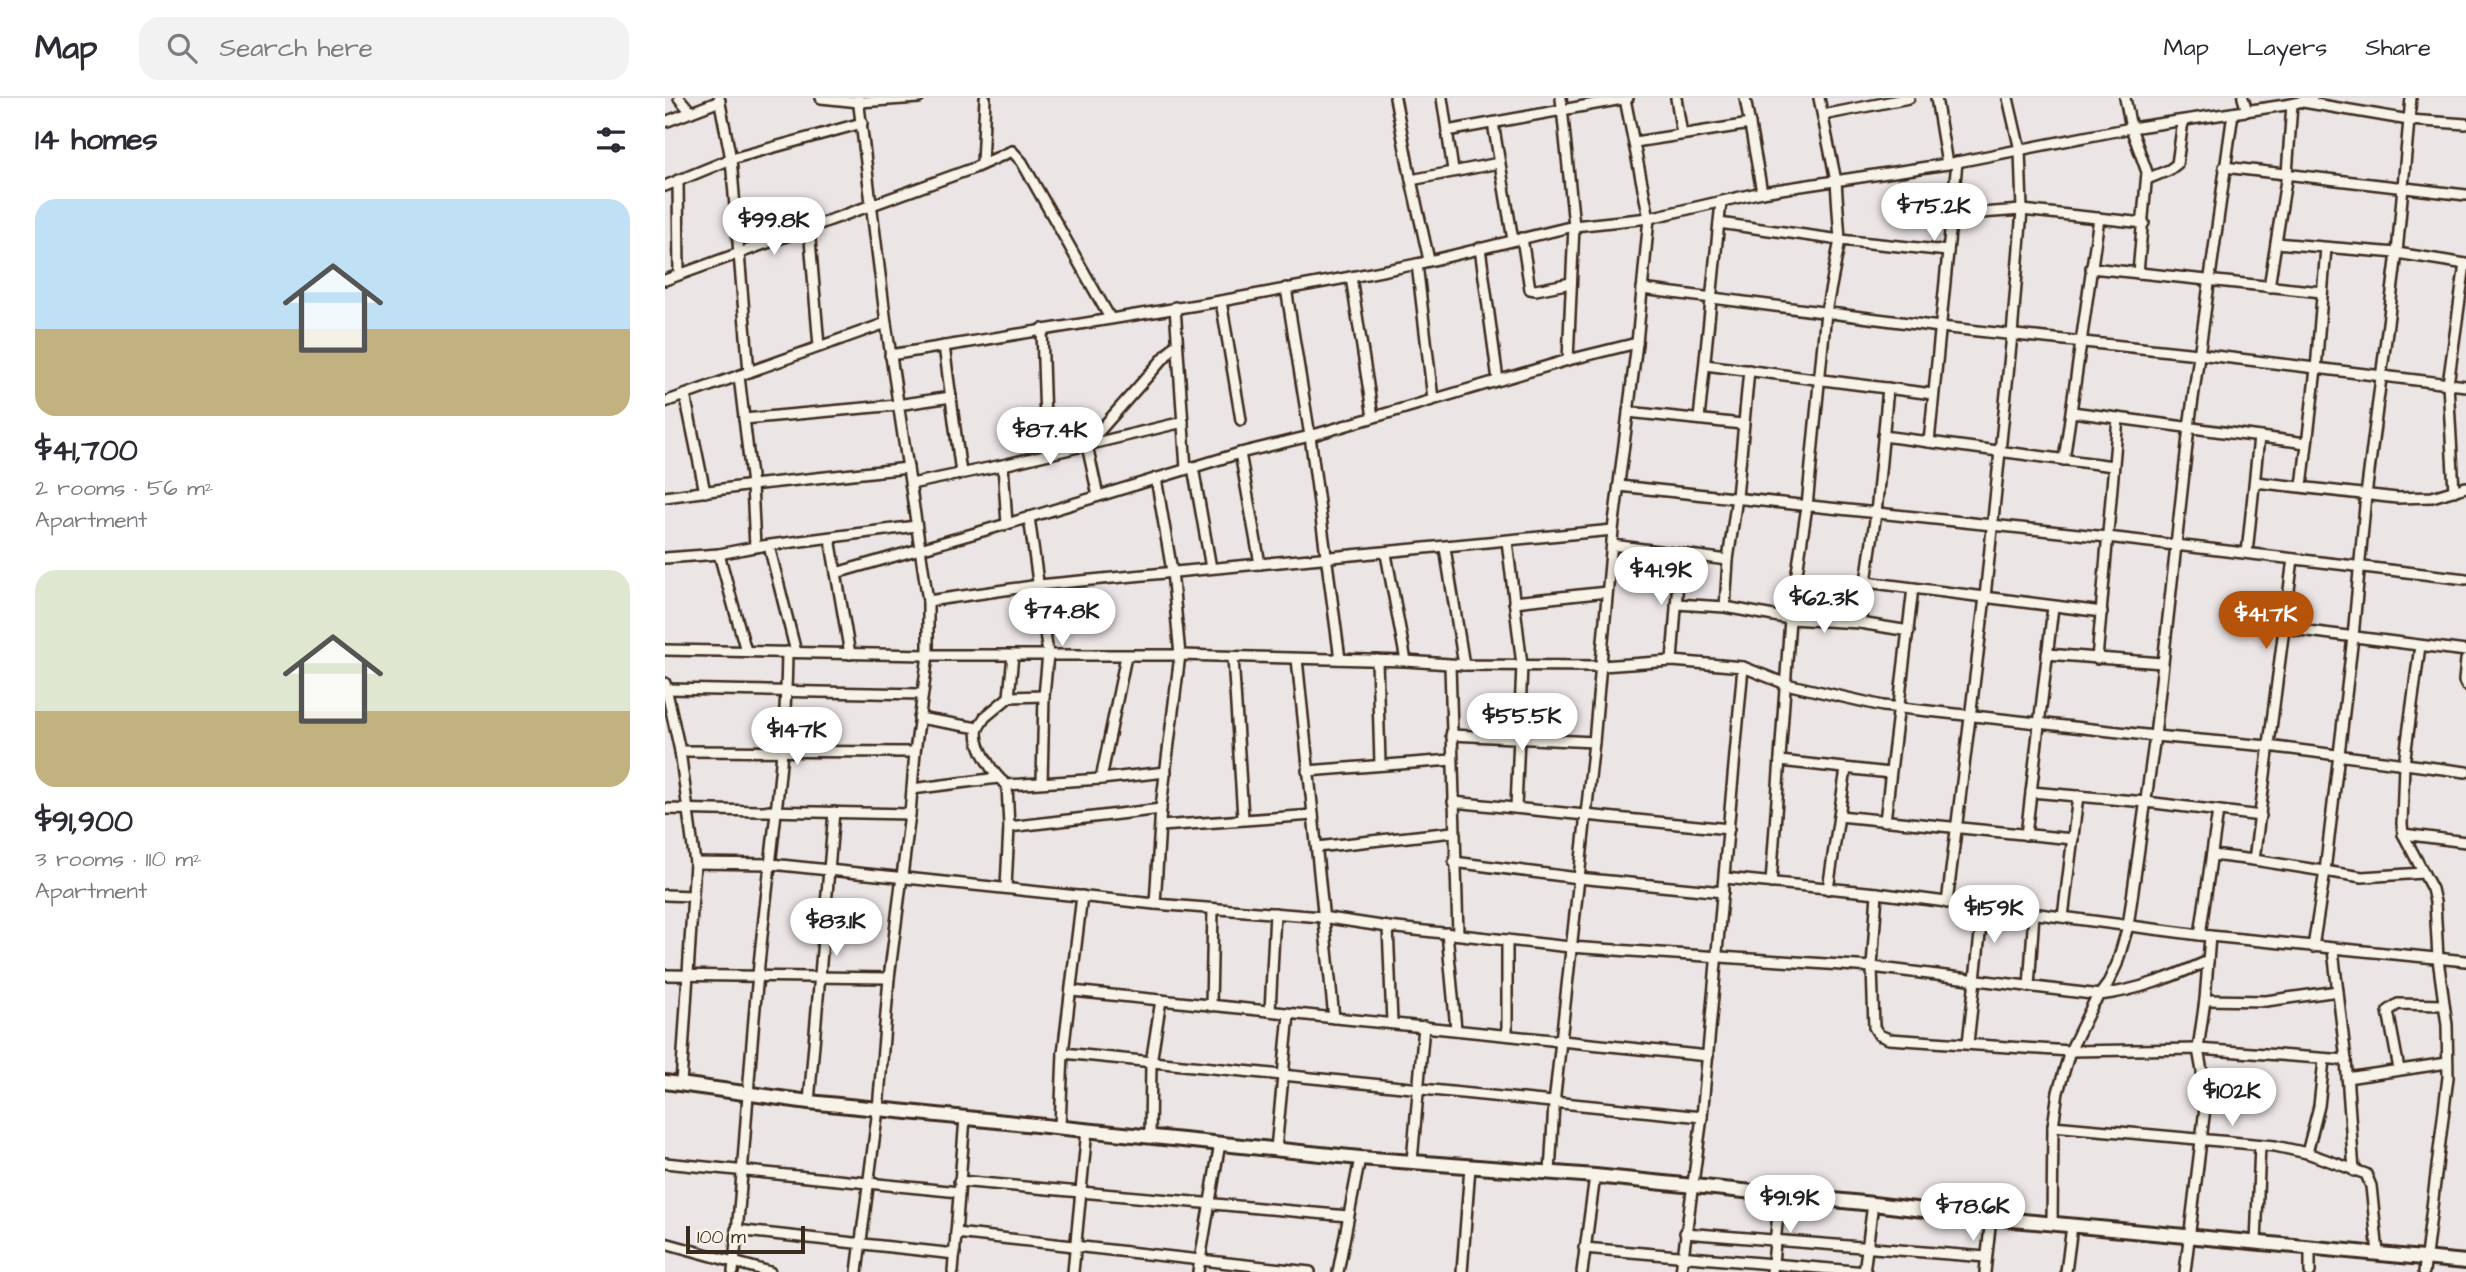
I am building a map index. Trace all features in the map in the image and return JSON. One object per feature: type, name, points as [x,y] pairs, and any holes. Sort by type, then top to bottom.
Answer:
[{"type":"highway","points":[[665,1082],[809,1102],[1360,1158],[1595,1176],[2071,1226],[2466,1262]]},
{"type":"street","points":[[679,98],[691,112]]},
{"type":"street","points":[[821,98],[919,98]]},
{"type":"street","points":[[982,164],[985,98]]},
{"type":"street","points":[[1395,98],[1429,260]]},
{"type":"street","points":[[1442,98],[1453,170]]},
{"type":"street","points":[[1561,98],[1574,226],[1567,360]]},
{"type":"street","points":[[1447,131],[1628,98],[1649,218],[1637,343],[1613,530],[1602,666],[1570,947],[1549,1172]]},
{"type":"street","points":[[1675,98],[1682,134]]},
{"type":"street","points":[[1745,98],[1762,192]]},
{"type":"street","points":[[1772,883],[1790,619],[1807,506],[1826,312],[1840,240],[1836,181],[1819,98]]},
{"type":"street","points":[[1823,115],[1867,102],[1909,98]]},
{"type":"street","points":[[1929,442],[1952,215],[1952,163],[1935,98]]},
{"type":"street","points":[[1947,903],[1985,597],[2022,210],[2020,150],[2008,98]]},
{"type":"street","points":[[2125,98],[2130,128],[2145,164],[2147,178],[2138,273]]},
{"type":"street","points":[[2243,98],[2247,111]]},
{"type":"street","points":[[890,355],[1221,301],[1417,264],[1574,226],[1649,218],[1762,192],[1952,163],[2130,128],[2296,103],[2312,98]]},
{"type":"street","points":[[2313,947],[2325,871],[2353,637],[2366,495],[2397,253],[2411,98]]},
{"type":"street","points":[[665,122],[719,99],[731,159],[749,372]]},
{"type":"street","points":[[857,1272],[878,1109],[889,978],[928,655],[928,601],[890,355],[859,100]]},
{"type":"street","points":[[2296,103],[2409,120],[2466,124]]},
{"type":"street","points":[[2269,287],[2296,103]]},
{"type":"street","points":[[2052,1224],[2053,1126],[2059,1092],[2070,1051],[2117,964],[2127,926],[2155,736],[2189,427],[2233,113]]},
{"type":"street","points":[[2147,178],[2169,170],[2176,164],[2183,121]]},
{"type":"street","points":[[665,187],[731,159],[862,123]]},
{"type":"street","points":[[1493,123],[1499,163],[1530,289],[1571,283]]},
{"type":"street","points":[[1635,142],[1750,124]]},
{"type":"street","points":[[665,280],[982,164],[1007,152],[1016,153],[1110,318]]},
{"type":"street","points":[[1411,180],[1499,163]]},
{"type":"street","points":[[2224,167],[2466,195]]},
{"type":"street","points":[[678,180],[679,274]]},
{"type":"street","points":[[1699,419],[1721,202]]},
{"type":"street","points":[[1952,215],[2022,210],[2144,223]]},
{"type":"street","points":[[2064,460],[2099,218]]},
{"type":"street","points":[[1719,223],[1840,240],[1948,251]]},
{"type":"street","points":[[809,228],[819,346]]},
{"type":"street","points":[[2276,243],[2397,253],[2465,264],[2462,309],[2448,384],[2454,491]]},
{"type":"street","points":[[1480,248],[1498,380]]},
{"type":"street","points":[[2302,486],[2316,369],[2326,248]]},
{"type":"street","points":[[1417,264],[1433,399]]},
{"type":"street","points":[[2091,268],[2322,292]]},
{"type":"street","points":[[1351,277],[1373,417]]},
{"type":"street","points":[[1286,288],[1310,436],[1340,659]]},
{"type":"street","points":[[1642,289],[1940,327],[2466,386]]},
{"type":"street","points":[[1221,301],[1241,420]]},
{"type":"street","points":[[1175,307],[1189,468],[1211,568]]},
{"type":"street","points":[[665,402],[886,323]]},
{"type":"street","points":[[1042,329],[1046,453]]},
{"type":"street","points":[[1087,445],[1177,343]]},
{"type":"street","points":[[836,573],[1240,453],[1310,436],[1567,360],[1637,343]]},
{"type":"street","points":[[944,346],[961,473]]},
{"type":"street","points":[[1706,365],[1933,394]]},
{"type":"street","points":[[1725,607],[1748,370]]},
{"type":"street","points":[[739,376],[752,485],[755,547]]},
{"type":"street","points":[[1860,623],[1876,513],[1888,388]]},
{"type":"street","points":[[685,395],[705,492]]},
{"type":"street","points":[[744,419],[897,405],[951,397]]},
{"type":"street","points":[[1628,412],[1742,424]]},
{"type":"street","points":[[2072,412],[2306,443]]},
{"type":"street","points":[[2097,659],[2118,418]]},
{"type":"street","points":[[911,484],[1183,422]]},
{"type":"street","points":[[1884,436],[2113,466]]},
{"type":"street","points":[[2247,553],[2259,437]]},
{"type":"street","points":[[1087,445],[1098,496]]},
{"type":"street","points":[[1240,453],[1260,564]]},
{"type":"street","points":[[1003,465],[1007,524]]},
{"type":"street","points":[[665,497],[908,468]]},
{"type":"street","points":[[1154,904],[1161,809],[1180,655],[1172,571],[1156,478]]},
{"type":"street","points":[[2255,482],[2411,498],[2432,497],[2466,487]]},
{"type":"street","points":[[1619,486],[1991,524],[2466,579]]},
{"type":"street","points":[[1029,517],[1048,654],[1042,782]]},
{"type":"street","points":[[665,558],[719,554],[916,526]]},
{"type":"street","points":[[928,601],[1039,585],[1172,571],[1386,554],[1613,530]]},
{"type":"street","points":[[830,538],[850,654]]},
{"type":"street","points":[[1507,541],[1522,665],[1515,808]]},
{"type":"street","points":[[734,1268],[758,976],[791,652],[769,545]]},
{"type":"street","points":[[1612,545],[1728,560]]},
{"type":"street","points":[[1445,548],[1464,665]]},
{"type":"street","points":[[719,554],[746,651]]},
{"type":"street","points":[[1386,554],[1406,661]]},
{"type":"street","points":[[1672,661],[1680,554]]},
{"type":"street","points":[[2254,860],[2293,559]]},
{"type":"street","points":[[1866,582],[2102,612]]},
{"type":"street","points":[[1885,821],[1913,588]]},
{"type":"street","points":[[1514,602],[1607,592]]},
{"type":"street","points":[[1676,604],[1725,607],[1790,619],[1860,623],[1909,631]]},
{"type":"street","points":[[2026,835],[2053,607]]},
{"type":"street","points":[[2284,628],[2466,651]]},
{"type":"street","points":[[2420,646],[2404,764],[2403,834],[2435,902],[2448,1063],[2424,1272]]},
{"type":"street","points":[[665,650],[928,655],[1180,655],[1406,661],[1450,665],[1602,666],[1672,661],[1743,667],[1786,684],[1900,708],[2268,746],[2466,772]]},
{"type":"street","points":[[2047,654],[2162,663]]},
{"type":"street","points":[[1009,697],[1013,655]]},
{"type":"street","points":[[1101,779],[1126,656]]},
{"type":"street","points":[[1233,657],[1243,818]]},
{"type":"street","points":[[1297,659],[1334,1018]]},
{"type":"street","points":[[1377,660],[1380,765]]},
{"type":"street","points":[[2466,660],[2466,685]]},
{"type":"street","points":[[1450,665],[1458,934]]},
{"type":"street","points":[[1681,1272],[1702,1117],[1743,667]]},
{"type":"street","points":[[681,1084],[695,863],[680,751],[670,731],[666,686],[922,694]]},
{"type":"street","points":[[1044,696],[1009,697],[985,717],[978,728],[977,740],[998,778],[1007,785],[1166,772]]},
{"type":"street","points":[[919,718],[978,728]]},
{"type":"street","points":[[1451,735],[1594,742]]},
{"type":"street","points":[[680,751],[915,752]]},
{"type":"street","points":[[1307,771],[1452,760]]},
{"type":"street","points":[[1780,761],[1890,773]]},
{"type":"street","points":[[1828,890],[1846,769]]},
{"type":"street","points":[[912,789],[998,778]]},
{"type":"street","points":[[1006,887],[1009,827],[1007,785]]},
{"type":"street","points":[[2031,792],[2260,816]]},
{"type":"street","points":[[2063,917],[2078,796]]},
{"type":"street","points":[[1453,802],[1729,830]]},
{"type":"street","points":[[665,809],[910,814]]},
{"type":"street","points":[[1009,827],[1161,809]]},
{"type":"street","points":[[2200,934],[2218,811]]},
{"type":"street","points":[[809,1102],[834,812]]},
{"type":"street","points":[[1161,826],[1313,815]]},
{"type":"street","points":[[1839,816],[2073,839]]},
{"type":"street","points":[[1317,848],[1453,832]]},
{"type":"street","points":[[2403,834],[2466,842]]},
{"type":"street","points":[[2212,855],[2362,877],[2423,873]]},
{"type":"street","points":[[1454,862],[1578,878],[1723,892]]},
{"type":"street","points":[[695,863],[771,864],[1154,904],[1322,917],[1570,947],[1872,967],[2100,995],[2158,983],[2208,961]]},
{"type":"street","points":[[1725,878],[1877,893],[2333,950],[2466,961]]},
{"type":"street","points":[[1877,893],[1872,967],[1874,1027],[1879,1035],[1889,1039],[2070,1051],[2198,1049],[2346,1060]]},
{"type":"street","points":[[665,895],[693,896]]},
{"type":"street","points":[[1060,1127],[1063,1053],[1082,896]]},
{"type":"street","points":[[1968,1043],[1983,907]]},
{"type":"street","points":[[1210,1006],[1213,909]]},
{"type":"street","points":[[1270,1011],[1275,913]]},
{"type":"street","points":[[2029,986],[2034,914]]},
{"type":"street","points":[[1388,927],[1392,1022]]},
{"type":"street","points":[[1447,933],[1456,1029]]},
{"type":"street","points":[[2185,1272],[2205,1108],[2198,1049],[2206,1000],[2210,936]]},
{"type":"street","points":[[1507,940],[1507,1035]]},
{"type":"street","points":[[2333,950],[2346,1060],[2354,1171]]},
{"type":"street","points":[[665,975],[889,978]]},
{"type":"street","points":[[1072,991],[1392,1022],[1560,1043],[1708,1056]]},
{"type":"street","points":[[2206,1000],[2266,1000],[2338,991]]},
{"type":"street","points":[[1150,1136],[1151,1063],[1161,1000]]},
{"type":"street","points":[[2399,1069],[2388,1011],[2398,1004],[2444,1005]]},
{"type":"street","points":[[1276,1149],[1289,1014]]},
{"type":"street","points":[[1412,1161],[1424,1026]]},
{"type":"street","points":[[1063,1053],[1702,1117]]},
{"type":"street","points":[[2307,1153],[2319,1106],[2324,1060]]},
{"type":"street","points":[[2347,1079],[2448,1063]]},
{"type":"street","points":[[954,1272],[965,1118]]},
{"type":"street","points":[[2053,1126],[2260,1145],[2307,1153],[2366,1174],[2369,1178],[2378,1253]]},
{"type":"street","points":[[1073,1272],[1087,1129]]},
{"type":"street","points":[[1198,1272],[1220,1143]]},
{"type":"street","points":[[2256,1243],[2260,1145]]},
{"type":"street","points":[[1338,1272],[1360,1158]]},
{"type":"street","points":[[665,1163],[959,1192]]},
{"type":"street","points":[[1462,1272],[1470,1167]]},
{"type":"street","points":[[1582,1272],[1595,1176]]},
{"type":"street","points":[[959,1181],[1348,1216]]},
{"type":"street","points":[[1772,1269],[1780,1195]]},
{"type":"street","points":[[1584,1248],[1772,1269],[1865,1272],[1873,1204]]},
{"type":"street","points":[[1985,1272],[1991,1218]]},
{"type":"street","points":[[2066,1272],[2071,1226]]},
{"type":"street","points":[[736,1230],[955,1254]]},
{"type":"street","points":[[956,1233],[1310,1272]]},
{"type":"street","points":[[1685,1233],[1986,1257]]},
{"type":"street","points":[[665,1243],[734,1268],[771,1272]]},
{"type":"street","points":[[2310,1272],[2311,1247]]}]
